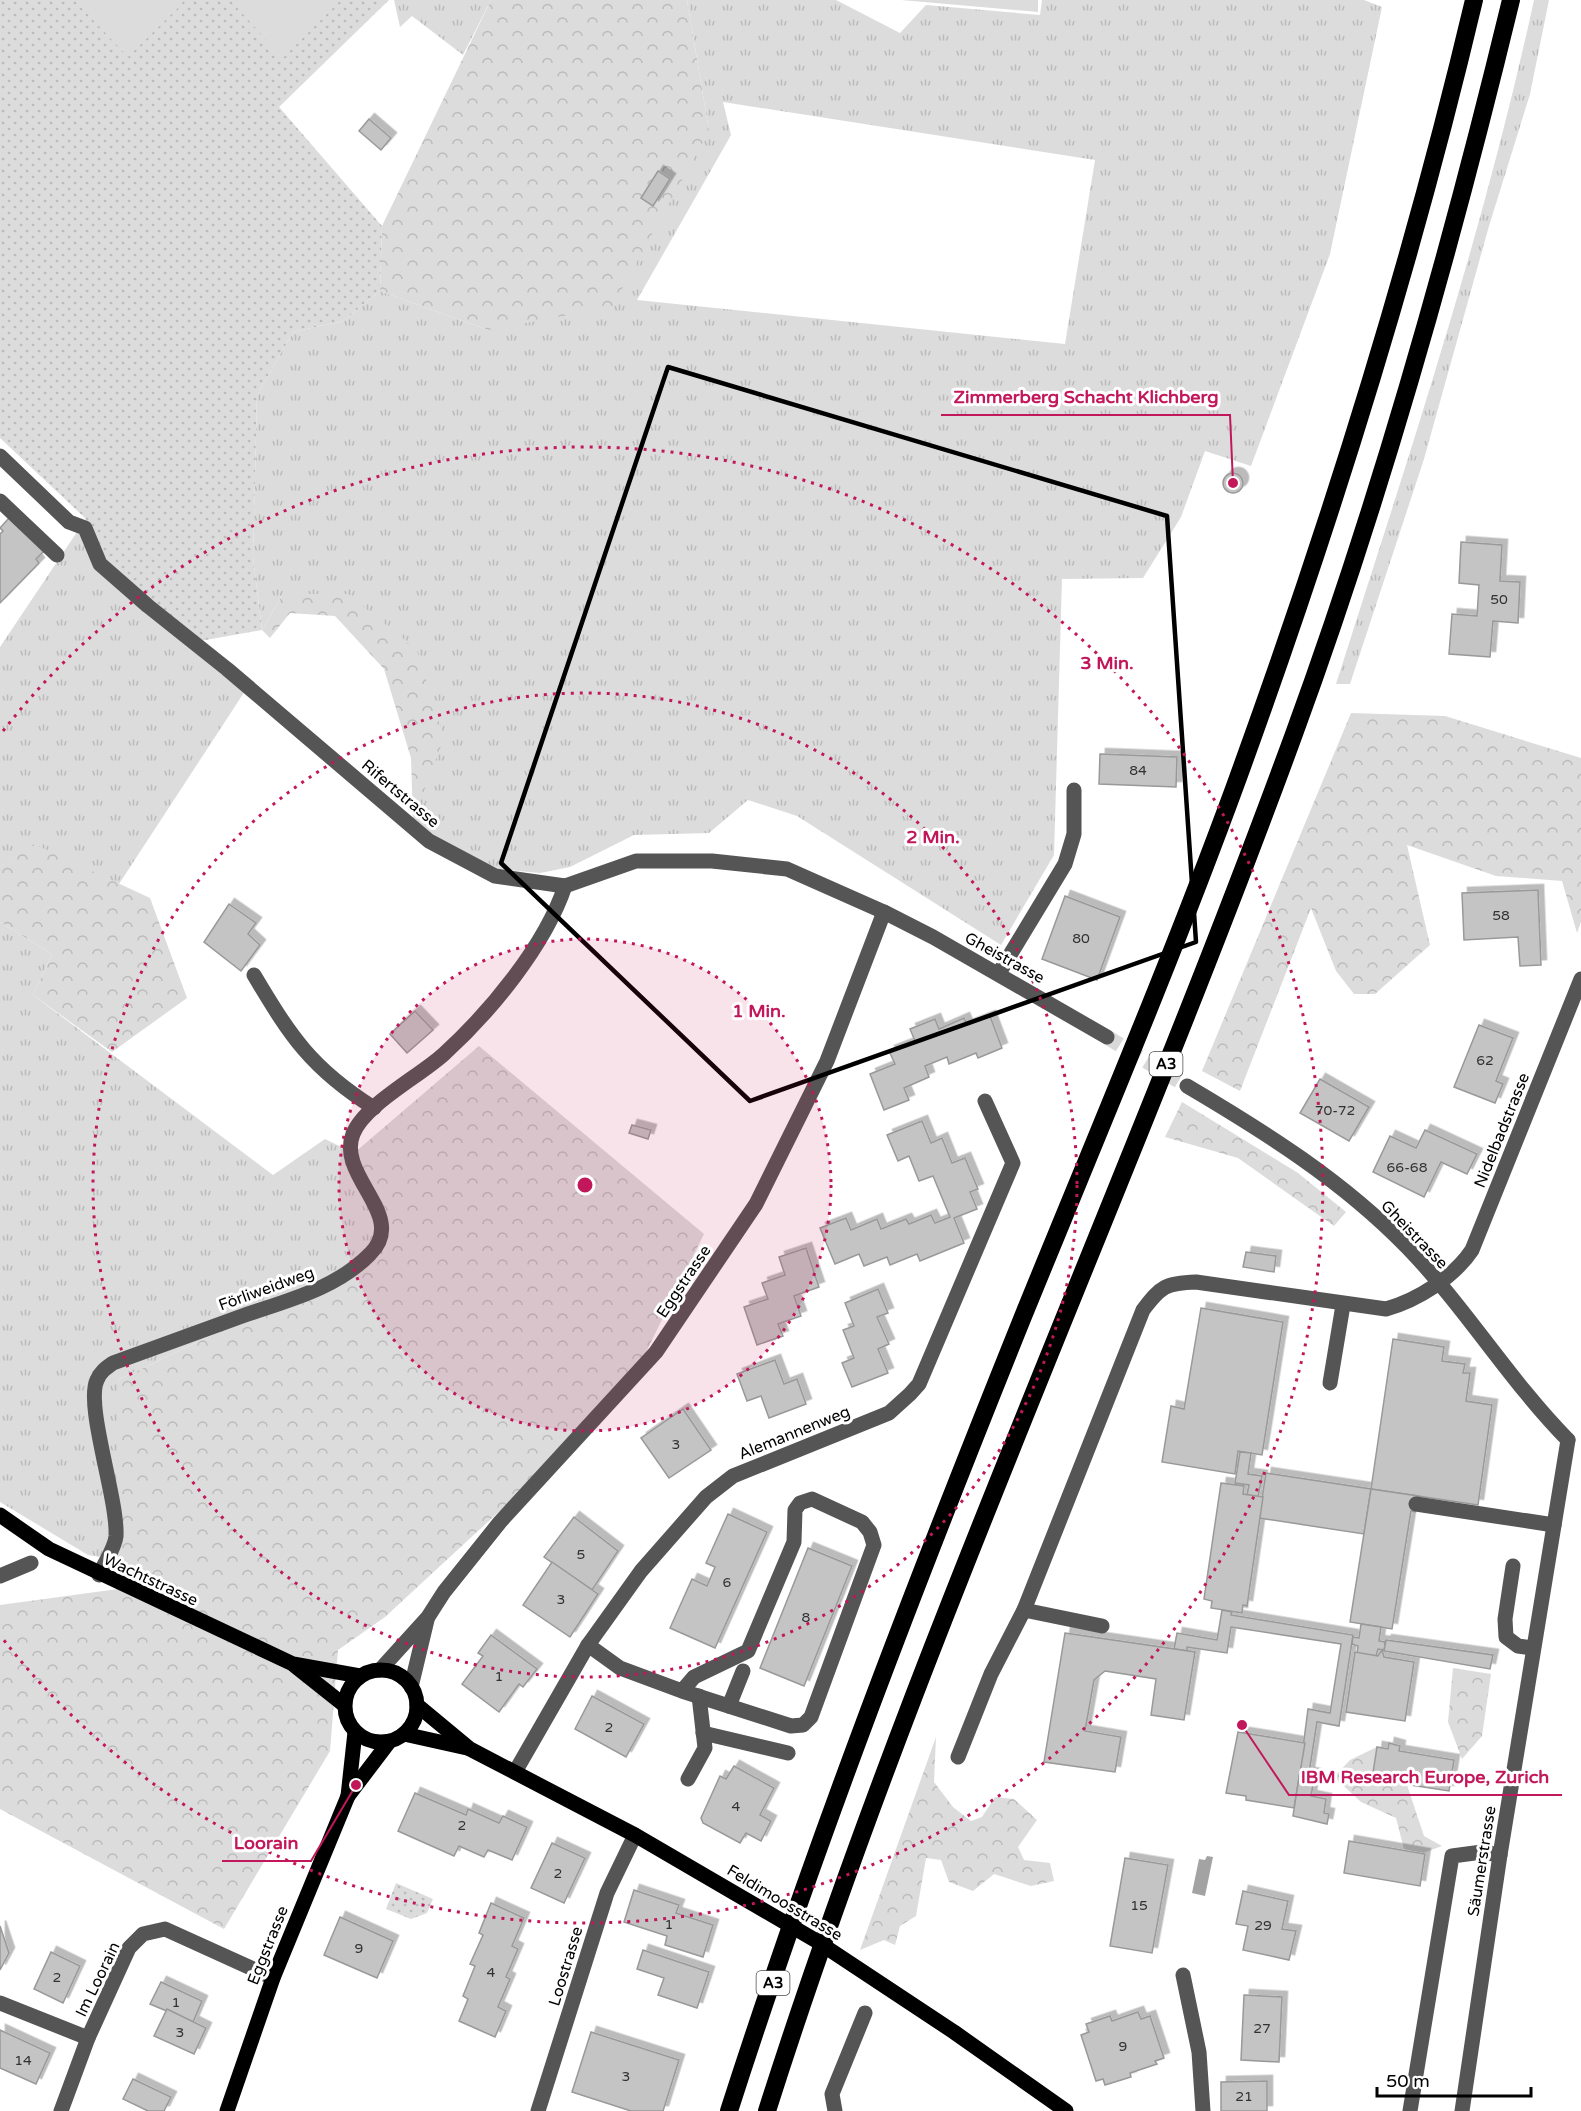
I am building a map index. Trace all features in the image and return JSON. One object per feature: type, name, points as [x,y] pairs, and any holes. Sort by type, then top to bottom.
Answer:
[{"type":"highway","name":"A3","points":[[729,2111],[787,1940],[891,1653],[986,1408],[1169,958],[1288,637],[1337,492],[1395,299],[1474,0]]},
{"type":"highway","name":"A3","points":[[766,2111],[849,1872],[948,1605],[1214,944],[1316,672],[1418,356],[1512,0]]},
{"type":"main road","name":"Wachtstrasse","points":[[0,1515],[49,1549],[99,1575],[293,1664],[344,1705]]},
{"type":"main road","name":"Wachtstrasse","points":[[293,1664],[360,1676]]},
{"type":"main road","points":[[380,1670],[401,1676],[411,1687],[417,1705],[414,1721],[404,1734],[389,1742],[370,1741],[355,1732],[345,1715],[344,1705],[348,1689],[360,1676],[380,1670]]},
{"type":"main road","name":"Feldimoosstrasse","points":[[417,1705],[470,1749],[635,1835],[727,1887],[825,1947],[954,2032],[1066,2111]]},
{"type":"main road","name":"Eggstrasse","points":[[348,1796],[355,1732]]},
{"type":"main road","name":"Feldimoosstrasse","points":[[404,1734],[470,1749]]},
{"type":"main road","name":"Eggstrasse","points":[[227,2111],[273,1978],[348,1796],[389,1742]]},
{"type":"street","name":"Rifertstrasse","points":[[0,456],[69,522],[85,528],[96,557],[108,572],[429,841],[495,876],[565,886],[636,861],[712,861],[787,869],[884,912]]},
{"type":"street","points":[[0,501],[57,555]]},
{"type":"street","points":[[999,973],[1065,864],[1074,834],[1074,790]]},
{"type":"street","name":"Förliweidweg","points":[[99,1575],[116,1538],[108,1469],[94,1405],[97,1380],[113,1363],[329,1285],[370,1255],[379,1244],[383,1230],[379,1214],[354,1167],[349,1150],[353,1133],[374,1108],[443,1055],[481,1017],[524,961],[559,905],[565,886]]},
{"type":"street","name":"Gheistrasse","points":[[884,912],[999,973],[1107,1037]]},
{"type":"street","name":"Eggstrasse","points":[[380,1670],[428,1617],[444,1592],[500,1522],[656,1352],[756,1204],[826,1061],[884,912]]},
{"type":"street","points":[[254,975],[286,1030],[316,1065],[345,1089],[374,1108]]},
{"type":"street","name":"Nidelbadstrasse","points":[[958,1757],[991,1674],[1024,1610],[1143,1310],[1156,1293],[1171,1283],[1196,1282],[1343,1305],[1386,1309],[1438,1283],[1459,1267],[1472,1250],[1581,979]]},
{"type":"street","name":"Gheistrasse","points":[[1187,1086],[1285,1146],[1339,1186],[1390,1230],[1438,1283],[1537,1408],[1575,1436]]},
{"type":"street","name":"Alemannenweg","points":[[515,1772],[588,1645],[641,1571],[706,1497],[733,1476],[890,1413],[919,1384],[1013,1163],[986,1101]]},
{"type":"street","points":[[1330,1383],[1343,1305]]},
{"type":"street","name":"Säumerstrasse","points":[[1462,2111],[1533,1648],[1554,1525],[1575,1436]]},
{"type":"street","points":[[588,1645],[620,1668],[682,1691],[791,1726],[803,1725],[811,1717],[874,1545],[870,1532],[862,1522],[812,1499],[800,1503],[795,1510],[794,1542],[748,1651],[694,1677],[682,1691]]},
{"type":"street","points":[[1416,1504],[1554,1525]]},
{"type":"street","points":[[0,1576],[31,1563]]},
{"type":"street","points":[[1513,1566],[1505,1619],[1506,1637],[1518,1646],[1533,1648]]},
{"type":"street","points":[[1024,1610],[1102,1626]]},
{"type":"street","name":"Eggstrasse","points":[[411,1687],[428,1617]]},
{"type":"street","points":[[729,1706],[743,1671]]},
{"type":"street","points":[[688,1779],[705,1748],[699,1696]]},
{"type":"street","points":[[703,1733],[788,1754]]},
{"type":"street","name":"Loostrasse","points":[[538,2111],[607,1893],[635,1835]]},
{"type":"street","points":[[1410,2111],[1452,1856],[1482,1852],[1500,1855]]},
{"type":"street","name":"Im Loorain","points":[[61,2111],[88,2038],[129,1948],[143,1934],[165,1929],[273,1978]]},
{"type":"street","points":[[1183,1975],[1199,2052],[1203,2111]]},
{"type":"street","name":"Im Loorain","points":[[0,2003],[88,2038]]},
{"type":"street","points":[[835,2111],[832,2094],[865,2013]]},
{"type":"highlighted area","points":[[668,367],[1167,516],[1196,942],[750,1101],[501,863]]},
{"type":"green space","points":[[0,0],[389,0],[279,107],[382,226],[380,291],[343,321],[293,332],[257,395],[253,557],[262,630],[200,641],[105,562],[85,518],[0,438]]},
{"type":"green space","points":[[74,0],[180,0],[183,3],[128,57]]},
{"type":"green space","points":[[230,0],[341,0],[283,58]]},
{"type":"green space","points":[[394,0],[491,0],[463,55],[412,16],[400,27]]},
{"type":"green space","points":[[491,0],[687,0],[709,131],[612,307],[488,330],[380,291],[382,226]]},
{"type":"green space","points":[[687,0],[836,0],[900,33],[926,5],[1040,15],[1042,0],[1364,0],[1382,7],[1330,254],[1251,466],[1205,451],[1181,517],[1143,578],[1062,579],[1054,855],[1001,945],[797,816],[748,800],[709,833],[634,835],[570,867],[540,873],[499,869],[435,838],[413,820],[417,650],[283,594],[262,630],[253,557],[257,395],[293,332],[343,321],[380,291],[488,330],[709,131]],"holes":[[[723,102],[1095,160],[1065,344],[637,300],[731,135]]]},
{"type":"green space","points":[[901,0],[1038,0],[1038,12]]},
{"type":"green space","points":[[1534,0],[1549,0],[1530,94],[1489,226],[1424,459],[1350,684],[1336,684],[1468,259],[1514,87]]},
{"type":"green space","points":[[77,532],[84,536],[92,563],[245,691],[119,884],[34,845],[0,867],[0,647]]},
{"type":"green space","points":[[283,594],[348,594],[417,650],[444,738],[413,820],[411,758],[384,669],[335,616],[290,613],[270,638],[262,630]]},
{"type":"green space","points":[[1351,713],[1445,716],[1581,758],[1581,922],[1577,933],[1562,881],[1496,876],[1407,845],[1430,945],[1375,994],[1354,994],[1336,971],[1311,908],[1240,1091],[1202,1071]]},
{"type":"green space","points":[[34,844],[150,898],[187,998],[112,1052],[33,995],[52,954],[0,922],[0,867]]},
{"type":"green space","points":[[0,922],[52,954],[33,995],[273,1175],[325,1139],[354,1153],[385,1253],[118,1380],[118,1560],[88,1555],[0,1502]]},
{"type":"green space","points":[[479,1046],[704,1234],[625,1395],[385,1617],[338,1650],[330,1751],[224,1929],[0,1809],[0,1605],[118,1589],[118,1380],[385,1253],[354,1153]]},
{"type":"green space","points":[[1182,1102],[1298,1173],[1346,1212],[1334,1226],[1238,1158],[1165,1137]]},
{"type":"green space","points":[[1453,1668],[1491,1674],[1482,1736],[1462,1759],[1448,1722]]},
{"type":"green space","points":[[936,1737],[934,1782],[953,1807],[971,1821],[982,1817],[995,1797],[1014,1799],[1037,1820],[1018,1847],[1024,1860],[1050,1863],[1054,1881],[1031,1886],[994,1874],[973,1891],[949,1882],[941,1860],[926,1858],[916,1916],[900,1926],[895,1945],[884,1940],[860,1950]]},
{"type":"green space","points":[[1377,1747],[1372,1779],[1407,1785],[1424,1836],[1442,1846],[1423,1853],[1404,1849],[1396,1818],[1361,1802],[1334,1777],[1350,1760]]},
{"type":"green space","points":[[396,1883],[433,1899],[427,1913],[411,1919],[386,1909]]},
{"type":"shaded area","points":[[1207,1856],[1213,1857],[1205,1896],[1192,1893],[1199,1859],[1205,1860]]},
{"type":"building","points":[[369,119],[391,138],[381,150],[359,131]]},
{"type":"building","points":[[658,171],[670,179],[653,206],[641,198]]},
{"type":"building","points":[[1229,473],[1237,473],[1243,479],[1243,487],[1237,493],[1229,493],[1223,487],[1223,479]]},
{"type":"building","points":[[9,518],[44,551],[36,559],[39,563],[0,603],[0,534],[3,531],[0,528]]},
{"type":"building","points":[[1461,542],[1502,545],[1500,581],[1520,582],[1518,623],[1493,621],[1490,657],[1449,654],[1452,614],[1477,616],[1479,585],[1459,583]]},
{"type":"building","points":[[1100,754],[1177,757],[1176,787],[1099,784]]},
{"type":"building","points":[[1538,890],[1541,965],[1520,966],[1518,937],[1464,940],[1462,893]]},
{"type":"building","points":[[1065,896],[1120,917],[1097,980],[1042,959]]},
{"type":"building","points":[[229,904],[256,923],[248,934],[260,945],[241,971],[204,942]]},
{"type":"building","points":[[415,1011],[433,1030],[407,1053],[390,1034]]},
{"type":"building","points":[[990,1016],[1002,1048],[978,1058],[976,1053],[949,1064],[947,1057],[925,1066],[929,1077],[904,1088],[909,1100],[884,1110],[870,1074],[895,1064],[889,1051],[915,1041],[910,1029],[935,1019],[939,1029],[964,1018],[967,1025]]},
{"type":"building","points":[[1479,1025],[1513,1038],[1496,1081],[1503,1084],[1495,1103],[1454,1087]]},
{"type":"building","points":[[1320,1079],[1369,1107],[1349,1141],[1300,1113]]},
{"type":"building","points":[[922,1121],[931,1143],[942,1138],[952,1163],[965,1158],[978,1189],[970,1192],[977,1209],[954,1218],[964,1243],[920,1261],[917,1254],[890,1265],[887,1257],[864,1266],[859,1254],[835,1264],[820,1228],[846,1218],[851,1230],[877,1219],[881,1229],[906,1219],[909,1224],[931,1215],[935,1223],[950,1217],[933,1176],[919,1181],[909,1156],[898,1161],[887,1135]]},
{"type":"building","points":[[632,1125],[651,1130],[648,1139],[629,1133]]},
{"type":"building","points":[[1425,1130],[1477,1154],[1467,1174],[1441,1162],[1424,1197],[1373,1172],[1390,1136],[1416,1148]]},
{"type":"building","points":[[806,1248],[819,1287],[794,1296],[801,1316],[778,1324],[783,1336],[757,1345],[744,1307],[768,1299],[762,1283],[785,1275],[779,1257]]},
{"type":"building","points":[[1246,1252],[1276,1256],[1274,1272],[1243,1267]]},
{"type":"building","points":[[878,1289],[888,1313],[877,1317],[889,1344],[878,1349],[888,1373],[852,1387],[842,1363],[854,1358],[843,1330],[854,1326],[845,1303]]},
{"type":"building","points":[[1201,1308],[1283,1322],[1262,1455],[1238,1451],[1235,1474],[1162,1462],[1171,1406],[1184,1409]]},
{"type":"building","points":[[1393,1339],[1444,1347],[1442,1361],[1465,1364],[1463,1373],[1470,1373],[1466,1401],[1492,1405],[1478,1505],[1371,1489]]},
{"type":"building","points":[[775,1360],[784,1384],[797,1379],[806,1404],[769,1418],[761,1396],[747,1401],[737,1374]]},
{"type":"building","points":[[683,1409],[711,1450],[669,1478],[641,1438]]},
{"type":"building","points":[[1240,1452],[1251,1453],[1248,1474],[1262,1476],[1258,1497],[1247,1495],[1249,1485],[1235,1483]]},
{"type":"building","points":[[1266,1473],[1371,1489],[1364,1534],[1259,1518]]},
{"type":"building","points":[[1221,1483],[1244,1486],[1243,1494],[1263,1497],[1247,1606],[1243,1605],[1242,1613],[1211,1608],[1212,1601],[1204,1599]]},
{"type":"building","points":[[1371,1489],[1418,1496],[1415,1512],[1411,1511],[1392,1629],[1350,1622]]},
{"type":"building","points":[[728,1514],[767,1532],[715,1648],[670,1628],[692,1579],[707,1586],[715,1567],[706,1563]]},
{"type":"building","points":[[574,1517],[618,1551],[592,1590],[544,1557]]},
{"type":"building","points":[[808,1548],[852,1566],[804,1686],[760,1668]]},
{"type":"building","points":[[552,1562],[598,1594],[570,1637],[523,1605]]},
{"type":"building","points":[[1222,1610],[1232,1612],[1231,1615],[1353,1635],[1339,1726],[1317,1722],[1309,1773],[1300,1771],[1308,1709],[1330,1713],[1341,1644],[1231,1627],[1227,1653],[1187,1647],[1187,1651],[1174,1649],[1177,1633],[1217,1640]]},
{"type":"building","points":[[1361,1624],[1381,1627],[1379,1641],[1385,1642],[1385,1646],[1384,1650],[1378,1649],[1376,1656],[1357,1653],[1358,1646],[1352,1644],[1353,1637],[1359,1638]]},
{"type":"building","points":[[1065,1633],[1195,1652],[1184,1720],[1151,1715],[1156,1679],[1105,1671],[1094,1680],[1085,1731],[1121,1737],[1115,1772],[1044,1762]]},
{"type":"building","points":[[491,1635],[537,1669],[523,1687],[519,1684],[499,1712],[462,1684],[483,1656],[478,1653]]},
{"type":"building","points":[[1386,1640],[1493,1655],[1490,1669],[1384,1651]]},
{"type":"building","points":[[1382,1650],[1384,1657],[1414,1662],[1405,1721],[1346,1712],[1355,1652],[1378,1656]]},
{"type":"building","points":[[592,1696],[644,1724],[626,1757],[575,1729]]},
{"type":"building","points":[[1238,1732],[1305,1743],[1294,1808],[1246,1800],[1246,1796],[1226,1793]]},
{"type":"building","points":[[1389,1743],[1400,1746],[1399,1751],[1454,1760],[1449,1791],[1372,1779],[1377,1747],[1388,1749]]},
{"type":"building","points":[[734,1766],[774,1788],[760,1815],[771,1821],[761,1841],[746,1833],[740,1843],[703,1823],[701,1818],[720,1776],[726,1779]]},
{"type":"building","points":[[1300,1771],[1315,1774],[1311,1796],[1326,1799],[1324,1813],[1329,1814],[1327,1824],[1293,1816]]},
{"type":"building","points":[[415,1793],[466,1815],[468,1809],[499,1823],[503,1816],[527,1827],[512,1860],[488,1850],[484,1857],[459,1846],[454,1856],[398,1831]]},
{"type":"building","points":[[1349,1841],[1425,1854],[1420,1886],[1344,1873]]},
{"type":"building","points":[[552,1843],[585,1858],[564,1903],[531,1888]]},
{"type":"building","points":[[1125,1858],[1168,1865],[1152,1953],[1110,1946]]},
{"type":"building","points":[[634,1890],[679,1905],[676,1913],[713,1925],[703,1957],[665,1945],[667,1936],[624,1922]]},
{"type":"building","points":[[1243,1891],[1288,1901],[1282,1929],[1296,1931],[1289,1960],[1243,1950],[1248,1926],[1236,1924]]},
{"type":"building","points":[[491,1903],[524,1918],[512,1946],[518,1949],[506,1977],[510,1979],[498,2007],[506,2011],[495,2037],[459,2021],[468,1999],[463,1996],[475,1966],[470,1964],[483,1935],[479,1933]]},
{"type":"building","points":[[340,1917],[393,1941],[377,1978],[324,1955]]},
{"type":"building","points":[[0,1926],[9,1953],[0,1970]]},
{"type":"building","points":[[643,1950],[709,1972],[697,2008],[658,1995],[664,1978],[637,1969]]},
{"type":"building","points":[[51,1952],[80,1966],[63,2003],[34,1989]]},
{"type":"building","points":[[161,1982],[202,2001],[193,2022],[150,2004]]},
{"type":"building","points":[[1244,1995],[1282,1997],[1279,2062],[1241,2060]]},
{"type":"building","points":[[167,2009],[206,2028],[194,2054],[154,2036]]},
{"type":"building","points":[[1138,2012],[1141,2019],[1150,2016],[1164,2058],[1155,2061],[1157,2064],[1130,2073],[1131,2077],[1105,2085],[1103,2079],[1096,2081],[1081,2035],[1089,2032],[1086,2024],[1110,2016],[1112,2021]]},
{"type":"building","points":[[0,2030],[50,2053],[36,2084],[0,2068]]},
{"type":"building","points":[[591,2032],[679,2060],[663,2111],[631,2111],[572,2092]]},
{"type":"building","points":[[133,2079],[171,2097],[164,2111],[148,2111],[123,2099]]},
{"type":"building","points":[[1267,2081],[1267,2111],[1221,2111],[1221,2082]]},
{"type":"tunnel","points":[[1107,1037],[1187,1086]]},
{"type":"place","name":"Zimmerberg Schacht Klichberg","points":[[1233,483]]},
{"type":"place","name":"IBM Research Europe, Zurich","points":[[1242,1725]]},
{"type":"place","name":"Loorain","points":[[356,1785]]}]
